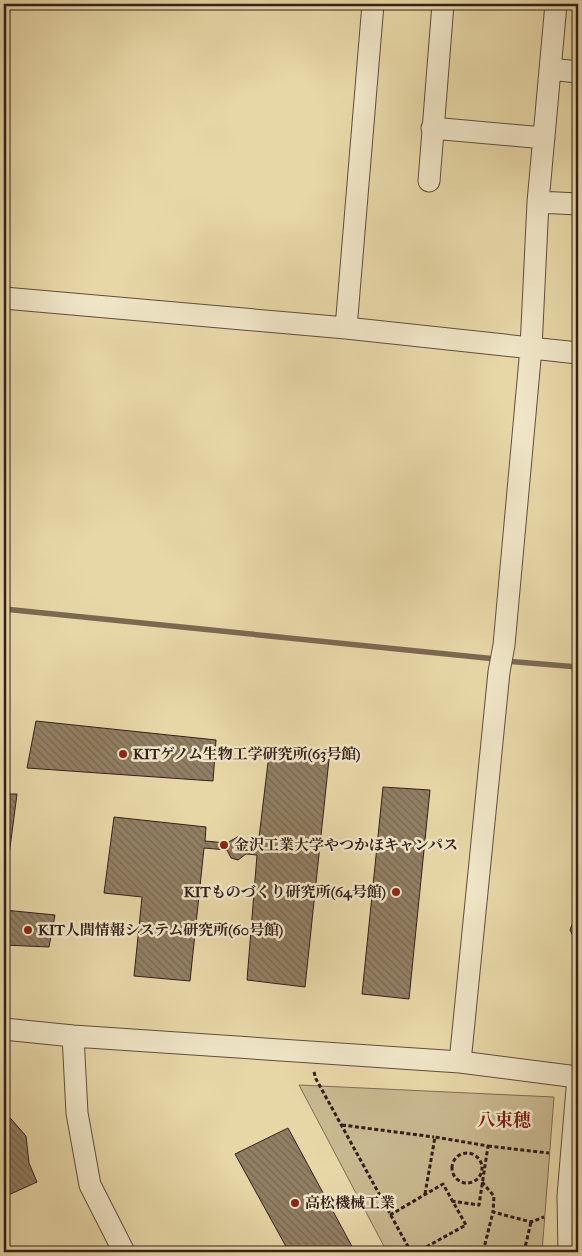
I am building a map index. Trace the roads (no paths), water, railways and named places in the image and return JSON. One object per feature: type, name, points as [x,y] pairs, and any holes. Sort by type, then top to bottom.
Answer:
[{"type":"street","points":[[346,328],[373,4]]},
{"type":"street","points":[[429,181],[443,4]]},
{"type":"street","points":[[460,1062],[499,672],[504,645],[530,348],[538,202],[556,4]]},
{"type":"street","points":[[550,69],[578,72]]},
{"type":"street","points":[[432,128],[544,138]]},
{"type":"street","points":[[538,202],[578,204]]},
{"type":"street","points":[[4,298],[346,328],[578,353]]},
{"type":"street","points":[[4,1029],[73,1036],[460,1062],[578,1077],[568,1196],[568,1252]]},
{"type":"street","points":[[73,1036],[77,1113],[90,1185],[124,1252]]},
{"type":"waterway","points":[[4,609],[496,659]]},
{"type":"waterway","points":[[506,661],[578,667]]},
{"type":"place","name":"KITゲノム生物工学研究所(63号館)","points":[[123,754]]},
{"type":"place","name":"金沢工業大学やつかほキャンパス","points":[[224,845]]},
{"type":"place","name":"KITものづくり研究所(64号館)","points":[[396,892]]},
{"type":"place","name":"KIT人間情報システム研究所(60号館)","points":[[28,930]]},
{"type":"place","name":"高松機械工業","points":[[295,1203]]},
{"type":"district","name":"八束穂","points":[[504,1120]]}]
